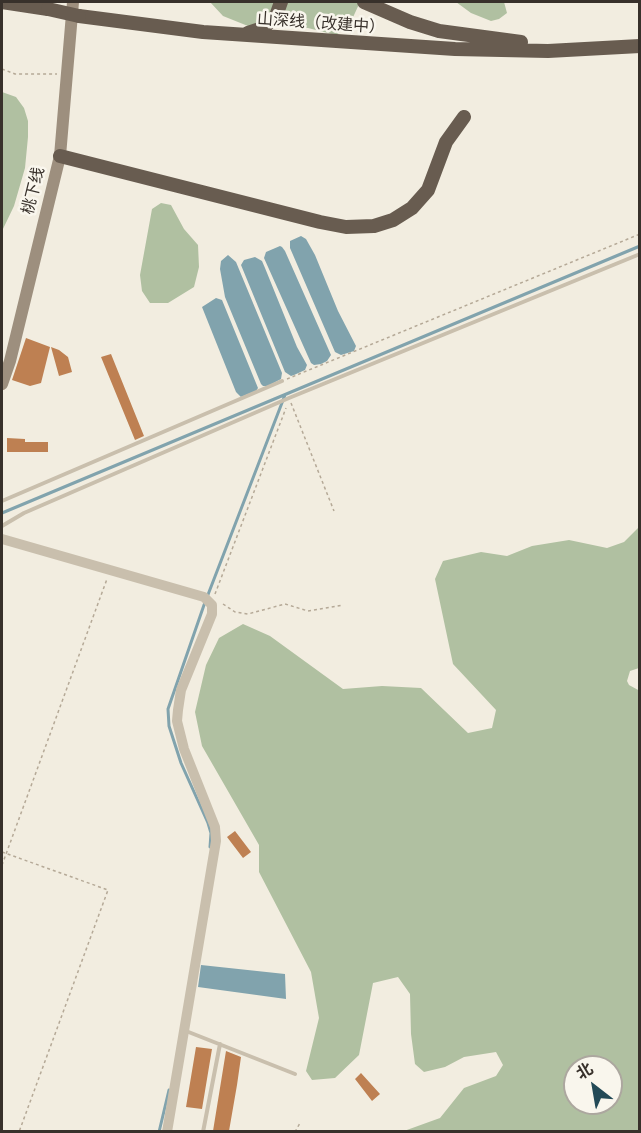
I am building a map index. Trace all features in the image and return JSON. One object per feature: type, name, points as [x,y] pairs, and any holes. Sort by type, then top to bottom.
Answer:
[{"type":"highway","name":"山深线（改建中）","points":[[3,2],[117,22],[243,35],[454,49],[548,51],[639,46]]},
{"type":"highway","points":[[243,35],[263,28],[276,16],[281,2]]},
{"type":"highway","points":[[364,2],[410,22],[439,31],[508,41],[622,47]]},
{"type":"highway","points":[[60,156],[320,222],[346,227],[374,226],[393,220],[412,208],[428,190],[446,142],[464,117]]},
{"type":"main road","name":"桃下线","points":[[2,384],[10,361],[60,156],[73,2]]},
{"type":"street","points":[[2,539],[204,597],[212,605],[212,614],[181,690],[177,721],[184,749],[215,827],[216,842],[167,1131]]},
{"type":"lane","points":[[2,526],[24,513],[289,398],[639,254]]},
{"type":"lane","points":[[2,501],[282,381]]},
{"type":"lane","points":[[185,1031],[295,1074]]},
{"type":"lane","points":[[202,1131],[220,1044]]},
{"type":"path","points":[[2,69],[15,74],[67,73]]},
{"type":"path","points":[[282,381],[639,234]]},
{"type":"path","points":[[289,398],[334,511]]},
{"type":"path","points":[[289,398],[212,605],[225,604],[235,612],[248,614],[285,604],[308,611],[343,605]]},
{"type":"path","points":[[2,865],[110,570]]},
{"type":"path","points":[[2,852],[108,890],[19,1131]]},
{"type":"path","points":[[295,1131],[300,1123]]},
{"type":"green space","points":[[210,2],[360,2],[349,26],[336,35],[308,28],[248,26],[223,16]]},
{"type":"green space","points":[[456,2],[504,2],[507,13],[491,21],[471,13]]},
{"type":"green space","points":[[2,92],[16,97],[24,108],[28,121],[28,137],[25,168],[14,206],[2,231]]},
{"type":"green space","points":[[161,203],[171,205],[184,229],[198,245],[199,267],[194,287],[168,303],[150,303],[142,291],[140,275],[152,209]]},
{"type":"green space","points":[[639,527],[639,668],[630,671],[627,681],[629,685],[640,691],[639,1131],[404,1131],[440,1118],[464,1088],[496,1076],[503,1065],[496,1052],[464,1057],[445,1067],[424,1072],[415,1064],[411,1034],[410,994],[398,977],[373,983],[359,1055],[335,1078],[312,1080],[306,1071],[319,1018],[311,972],[259,872],[259,845],[202,746],[195,712],[206,665],[219,638],[243,624],[270,636],[343,689],[382,686],[421,688],[468,733],[492,728],[496,710],[453,664],[435,579],[443,561],[481,552],[507,556],[532,546],[569,540],[607,548],[624,542]]},
{"type":"water","points":[[301,236],[306,239],[315,255],[338,311],[356,346],[354,351],[341,355],[335,352],[290,248],[290,241]]},
{"type":"water","points":[[280,246],[285,251],[331,355],[321,364],[311,363],[264,258],[266,252]]},
{"type":"water","points":[[228,255],[236,262],[282,373],[281,379],[268,386],[261,384],[225,297],[220,269],[221,261]]},
{"type":"water","points":[[255,257],[262,261],[297,347],[307,365],[305,370],[291,376],[285,372],[241,265],[244,260]]},
{"type":"water","points":[[216,298],[222,300],[258,388],[241,397],[236,392],[202,307]]},
{"type":"water","points":[[201,965],[285,974],[286,999],[198,987]]},
{"type":"building","points":[[26,338],[50,347],[41,383],[30,386],[12,380]]},
{"type":"building","points":[[51,347],[68,357],[72,372],[59,376]]},
{"type":"building","points":[[111,354],[144,436],[135,440],[101,357]]},
{"type":"building","points":[[7,438],[25,439],[25,442],[48,442],[48,452],[7,452]]},
{"type":"building","points":[[235,831],[251,852],[243,858],[227,837]]},
{"type":"building","points":[[196,1047],[212,1049],[202,1109],[186,1107]]},
{"type":"building","points":[[226,1051],[241,1057],[237,1085],[229,1131],[213,1131]]},
{"type":"building","points":[[361,1073],[380,1094],[372,1101],[355,1079]]},
{"type":"waterway","points":[[2,513],[640,246]]},
{"type":"waterway","points":[[210,847],[211,833],[208,823],[181,763],[169,726],[168,709],[204,605],[285,395]]},
{"type":"waterway","points":[[159,1132],[169,1090]]}]
